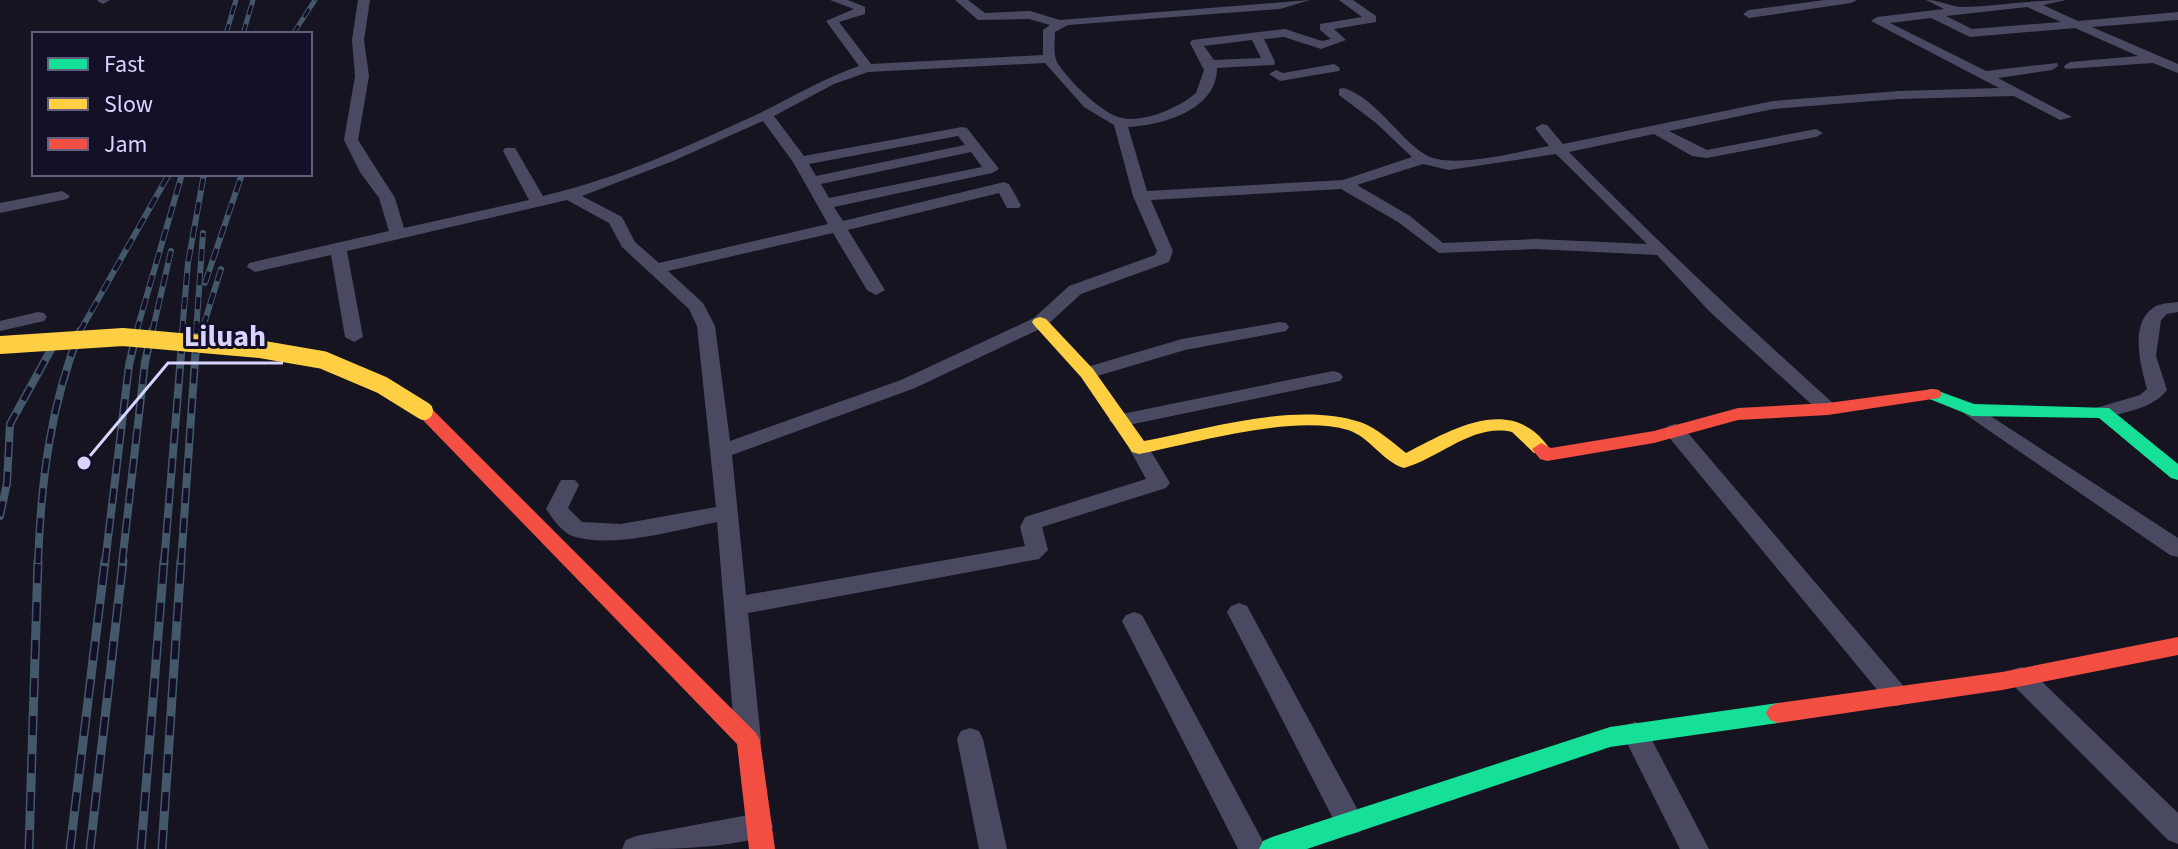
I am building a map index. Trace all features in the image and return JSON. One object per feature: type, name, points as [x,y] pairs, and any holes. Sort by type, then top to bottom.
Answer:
[{"type":"street","points":[[364,0],[358,40],[362,76],[351,140],[368,172],[387,198],[398,236]]},
{"type":"street","points":[[836,0],[859,7],[861,11],[832,21],[867,68]]},
{"type":"street","points":[[961,0],[982,17],[1030,15],[1061,24]]},
{"type":"street","points":[[1205,0],[1223,9]]},
{"type":"street","points":[[1304,0],[1280,5],[1077,19],[1049,30],[1049,59],[1070,85],[1109,118],[1120,123],[1146,120],[1179,109],[1201,96],[1210,70],[1196,43],[1285,33],[1321,45],[1340,40],[1324,27],[1372,19],[1345,0]]},
{"type":"street","points":[[1932,0],[1958,11]]},
{"type":"street","points":[[1877,21],[2060,0]]},
{"type":"street","points":[[1749,14],[1845,1],[1980,76],[2065,117]]},
{"type":"street","points":[[2018,3],[2075,23],[2178,69]]},
{"type":"street","points":[[1932,14],[1970,33],[2178,16]]},
{"type":"street","points":[[1257,37],[1272,68],[1280,77],[1334,68]]},
{"type":"street","points":[[1237,50],[1247,63]]},
{"type":"street","points":[[255,267],[569,195],[668,158],[766,115],[829,81],[867,68],[1049,59]]},
{"type":"street","points":[[2070,66],[2156,59]]},
{"type":"street","points":[[1210,70],[1247,63],[1272,68]]},
{"type":"street","points":[[1980,76],[2052,66]]},
{"type":"street","points":[[1210,70],[1272,68]]},
{"type":"street","points":[[1344,92],[1381,120],[1422,159],[1449,166],[1561,149],[1773,105],[1899,95],[2015,92]]},
{"type":"street","points":[[766,115],[800,161],[876,290]]},
{"type":"street","points":[[721,452],[908,384],[1040,322],[1075,290],[1163,258],[1165,251],[1141,196],[1120,123]]},
{"type":"street","points":[[1542,128],[1715,307],[1828,409]]},
{"type":"street","points":[[1655,129],[1697,153],[1707,154],[1816,133]]},
{"type":"street","points":[[800,161],[964,132],[992,169],[1013,205]]},
{"type":"street","points":[[812,181],[975,147]]},
{"type":"street","points":[[510,151],[538,202]]},
{"type":"street","points":[[1141,196],[1344,184],[1422,159]]},
{"type":"street","points":[[825,204],[992,169]]},
{"type":"street","points":[[1344,184],[1404,219],[1439,248],[1536,244],[1662,250]]},
{"type":"street","points":[[656,269],[1004,187]]},
{"type":"street","points":[[569,195],[616,220],[628,244],[697,307],[706,326],[721,452],[760,838],[636,849]]},
{"type":"street","points":[[0,208],[62,196]]},
{"type":"street","points":[[338,249],[354,337]]},
{"type":"street","points":[[1972,410],[2103,412],[2147,399],[2157,390],[2147,356],[2152,318],[2161,310],[2178,307]]},
{"type":"street","points":[[0,326],[38,317]]},
{"type":"street","points":[[735,606],[1031,553],[1037,550],[1031,527],[1033,522],[1159,483],[1139,448],[1087,373],[1040,322]]},
{"type":"street","points":[[1087,373],[1182,345],[1280,327]]},
{"type":"street","points":[[0,345],[123,337],[259,349],[323,360],[382,385],[424,411],[748,740]]},
{"type":"street","points":[[1119,421],[1333,377]]},
{"type":"street","points":[[1139,448],[1299,422],[1347,423],[1364,430],[1404,462],[1457,437],[1495,425],[1515,426],[1547,455],[1675,431],[1738,414],[1828,409],[1931,393],[1972,410],[2178,549]]},
{"type":"street","points":[[2103,412],[2178,474]]},
{"type":"street","points":[[1675,431],[1897,696]]},
{"type":"street","points":[[568,485],[557,509],[576,529],[621,532],[727,513]]},
{"type":"street","points":[[1239,612],[1350,823]]},
{"type":"street","points":[[1134,621],[1253,849]]},
{"type":"street","points":[[1272,849],[1610,737],[2021,677],[2178,646]]},
{"type":"street","points":[[2021,677],[2178,831]]},
{"type":"street","points":[[1635,733],[1695,849]]},
{"type":"street","points":[[970,739],[993,849]]},
{"type":"railway","points":[[227,32],[236,0]]},
{"type":"railway","points":[[244,32],[253,0]]},
{"type":"railway","points":[[294,32],[315,0]]},
{"type":"railway","points":[[80,332],[168,176]]},
{"type":"railway","points":[[136,333],[181,176]]},
{"type":"railway","points":[[182,333],[188,263],[204,176]]},
{"type":"railway","points":[[205,283],[241,176]]},
{"type":"railway","points":[[196,333],[203,233]]},
{"type":"railway","points":[[152,333],[171,251]]},
{"type":"railway","points":[[203,327],[221,269]]},
{"type":"railway","points":[[105,563],[129,365],[137,331]]},
{"type":"railway","points":[[122,563],[145,362],[152,331]]},
{"type":"railway","points":[[164,563],[183,331]]},
{"type":"railway","points":[[181,563],[197,331]]},
{"type":"railway","points":[[38,563],[42,503],[54,416],[80,332]]},
{"type":"railway","points":[[0,516],[7,483],[10,424],[53,346]]},
{"type":"railway","points":[[29,849],[38,561]]},
{"type":"railway","points":[[70,849],[105,561]]},
{"type":"railway","points":[[90,849],[123,561]]},
{"type":"railway","points":[[141,849],[164,561]]},
{"type":"railway","points":[[162,849],[181,561]]},
{"type":"traffic: fast","points":[[1933,394],[1972,410],[2103,412],[2178,474]]},
{"type":"traffic: fast","points":[[1272,849],[1610,737],[1778,713]]},
{"type":"traffic: slow","points":[[1040,322],[1087,373],[1139,448],[1248,427],[1333,421],[1361,429],[1404,462],[1460,435],[1491,425],[1518,427],[1541,449]]},
{"type":"traffic: slow","points":[[0,345],[123,337],[259,349],[323,360],[382,385],[424,411]]},
{"type":"traffic: jam","points":[[1541,449],[1547,455],[1654,437],[1738,414],[1828,409],[1933,394]]},
{"type":"traffic: jam","points":[[424,411],[748,740],[762,849]]},
{"type":"traffic: jam","points":[[1778,713],[2002,681],[2178,646]]},
{"type":"place","name":"Liluah","points":[[84,463]]}]
